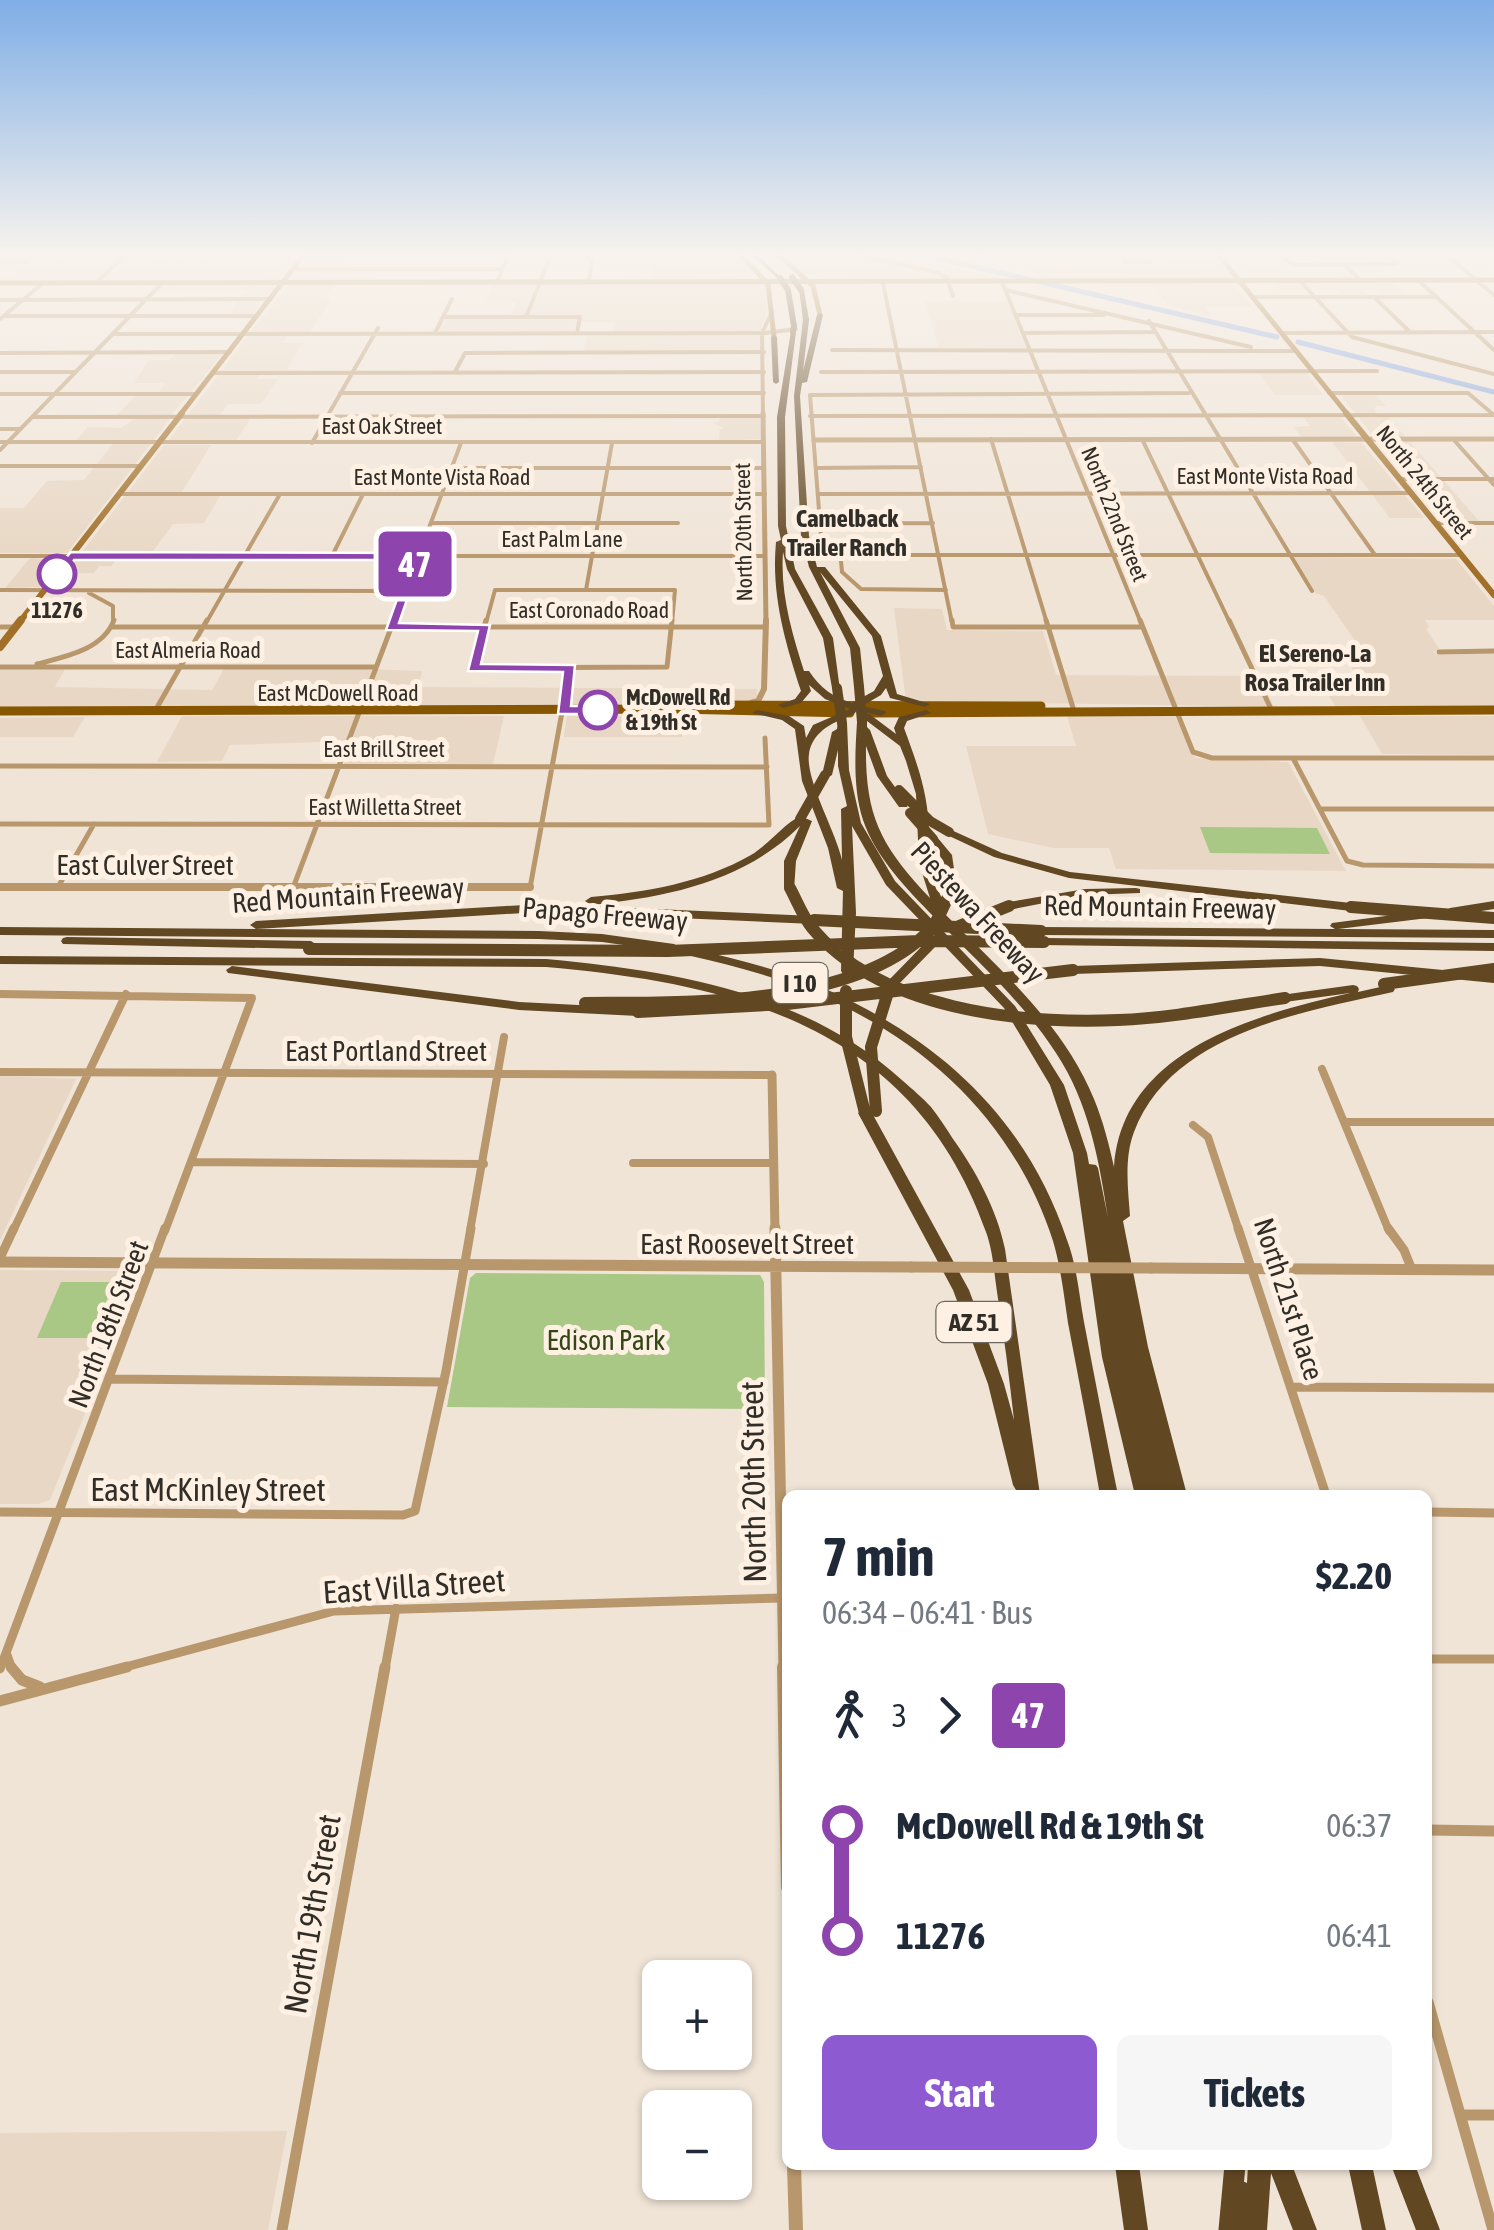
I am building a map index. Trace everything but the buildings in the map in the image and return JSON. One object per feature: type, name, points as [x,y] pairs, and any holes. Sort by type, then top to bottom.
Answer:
[{"type":"highway","points":[[775,356],[776,406],[781,417]]},
{"type":"highway","name":"Piestewa Freeway","points":[[793,356],[781,417],[782,526],[792,569],[828,638],[838,688],[852,712],[869,820],[892,862],[1019,996],[1054,1038],[1078,1077],[1101,1141],[1154,1412],[1177,1490]]},
{"type":"highway","name":"Piestewa Freeway","points":[[798,356],[798,417],[807,548],[813,568],[852,641],[859,687],[832,770],[850,914],[846,1038],[870,1112],[952,1268],[972,1318],[1027,1490]]},
{"type":"highway","points":[[798,417],[811,356]]},
{"type":"highway","points":[[782,526],[779,550],[783,607],[805,694],[783,704]]},
{"type":"highway","points":[[807,548],[876,636],[896,698],[926,709]]},
{"type":"highway","points":[[796,658],[817,690],[902,743]]},
{"type":"highway","points":[[805,754],[817,728],[852,712],[878,694],[887,677]]},
{"type":"highway","points":[[827,709],[879,709]]},
{"type":"highway","points":[[926,709],[900,722],[902,743],[922,798],[920,854],[924,872],[950,926]]},
{"type":"highway","points":[[374,988],[585,1003],[722,1000],[819,986],[862,973],[908,950],[932,932],[948,903],[946,856],[882,776],[852,712]]},
{"type":"highway","points":[[757,713],[796,724],[805,754],[807,781],[834,848],[850,914]]},
{"type":"highway","points":[[872,752],[899,790],[930,821],[998,856],[1070,875],[1351,908]]},
{"type":"highway","points":[[486,910],[626,897],[701,880],[750,860],[774,845],[800,819],[832,770]]},
{"type":"highway","points":[[832,770],[792,850],[790,888],[795,903],[820,936],[840,954],[881,979],[959,1006],[1052,1020],[1122,1020],[1494,973]]},
{"type":"highway","points":[[832,770],[856,823],[890,882],[1009,1006],[1058,1084],[1080,1153],[1110,1357],[1143,1490]]},
{"type":"highway","points":[[870,1112],[870,1041],[890,985],[932,943],[977,917],[1009,906],[1059,895],[1118,890],[1494,918]]},
{"type":"highway","points":[[1188,934],[1337,926],[1494,905]]},
{"type":"highway","name":"Red Mountain Freeway","points":[[166,932],[486,910],[623,909],[1043,937],[1188,934],[1494,942]]},
{"type":"highway","points":[[0,932],[57,940],[668,951],[1043,937],[1494,942]]},
{"type":"highway","name":"Papago Freeway","points":[[0,932],[539,935],[651,944],[772,972],[902,1032],[965,1082],[996,1115],[1043,1193],[1061,1242],[1108,1490]]},
{"type":"highway","name":"Red Mountain Freeway","points":[[172,960],[519,1006],[638,1012],[769,1006],[1252,952],[1494,942]]},
{"type":"highway","points":[[0,951],[310,947]]},
{"type":"highway","points":[[974,952],[1039,1032],[1062,1072],[1078,1115],[1127,1360],[1160,1490]]},
{"type":"highway","name":"Papago Freeway","points":[[0,960],[546,963],[623,968],[734,992],[820,1029],[904,1087],[948,1134],[982,1199],[996,1238],[1007,1306],[1027,1490]]},
{"type":"highway","points":[[1072,970],[1320,962],[1494,973]]},
{"type":"highway","points":[[1122,1256],[1124,1141],[1140,1104],[1165,1074],[1220,1038],[1386,987]]},
{"type":"highway","points":[[1128,2170],[1136,2230]]},
{"type":"highway","points":[[1229,2230],[1234,2170]]},
{"type":"highway","points":[[1235,2170],[1245,2230]]},
{"type":"highway","points":[[1255,2230],[1260,2170]]},
{"type":"highway","points":[[1282,2170],[1305,2230]]},
{"type":"highway","points":[[1361,2170],[1374,2230]]},
{"type":"highway","points":[[1405,2170],[1428,2230]]},
{"type":"main road","points":[[0,647],[227,356]]},
{"type":"main road","name":"North 24th Street","points":[[1300,356],[1494,595]]},
{"type":"main road","name":"East McDowell Road","points":[[676,710],[685,706],[783,704],[827,709]]},
{"type":"main road","name":"East McDowell Road","points":[[0,711],[757,713],[827,709]]},
{"type":"main road","points":[[879,709],[1494,710]]},
{"type":"street","points":[[2,445],[91,356]]},
{"type":"street","points":[[312,443],[362,356]]},
{"type":"street","points":[[455,372],[463,356]]},
{"type":"street","name":"North 20th Street","points":[[743,705],[758,701],[764,689],[764,356]]},
{"type":"street","points":[[898,356],[953,627],[1142,627]]},
{"type":"street","name":"North 22nd Street","points":[[1032,356],[1193,752],[1200,757],[1293,758]]},
{"type":"street","points":[[1166,356],[1312,591]]},
{"type":"street","points":[[1422,356],[1494,374]]},
{"type":"street","points":[[821,372],[1377,370]]},
{"type":"street","points":[[0,372],[75,372]]},
{"type":"street","points":[[214,372],[764,372]]},
{"type":"street","points":[[1330,392],[1468,393],[1494,415]]},
{"type":"street","points":[[946,590],[861,589],[842,572],[836,546],[821,536],[810,416],[812,394],[1189,393]]},
{"type":"street","points":[[0,394],[198,394]]},
{"type":"street","points":[[340,394],[764,394]]},
{"type":"street","points":[[810,416],[1494,415]]},
{"type":"street","points":[[32,417],[764,416]]},
{"type":"street","points":[[0,429],[20,429]]},
{"type":"street","points":[[991,439],[1074,710]]},
{"type":"street","points":[[1142,439],[1272,711]]},
{"type":"street","points":[[1453,439],[1492,481]]},
{"type":"street","points":[[814,440],[1494,439]]},
{"type":"street","points":[[1292,440],[1375,556]]},
{"type":"street","name":"East Oak Street","points":[[2,445],[764,442]]},
{"type":"street","points":[[294,888],[461,443]]},
{"type":"street","points":[[586,590],[612,443]]},
{"type":"street","points":[[0,466],[141,466]]},
{"type":"street","points":[[452,468],[764,468]]},
{"type":"street","points":[[816,468],[921,468]]},
{"type":"street","points":[[1400,479],[1492,481]]},
{"type":"street","name":"East Monte Vista Road","points":[[818,494],[1412,493]]},
{"type":"street","name":"East Monte Vista Road","points":[[119,494],[765,494]]},
{"type":"street","points":[[155,711],[280,494]]},
{"type":"street","points":[[332,556],[362,494]]},
{"type":"street","points":[[431,524],[678,523]]},
{"type":"street","points":[[1436,523],[1494,523]]},
{"type":"street","points":[[820,524],[932,524]]},
{"type":"street","points":[[841,556],[1462,555]]},
{"type":"street","name":"East Palm Lane","points":[[0,556],[765,556]]},
{"type":"street","points":[[0,590],[406,590]]},
{"type":"street","points":[[23,668],[71,655],[98,641],[112,627],[116,610],[106,600],[80,590]]},
{"type":"street","points":[[106,600],[125,590]]},
{"type":"street","points":[[495,590],[586,590],[675,590],[667,667],[473,668],[495,590]]},
{"type":"street","points":[[0,626],[16,626]]},
{"type":"street","name":"East Coronado Road","points":[[112,627],[766,627]]},
{"type":"street","points":[[1439,652],[1494,651]]},
{"type":"street","points":[[69,668],[71,655]]},
{"type":"street","name":"East Almeria Road","points":[[0,667],[375,668]]},
{"type":"street","points":[[543,825],[570,668]]},
{"type":"street","points":[[766,738],[767,767]]},
{"type":"street","points":[[1494,758],[1293,758],[1345,859],[1352,864],[1494,866]]},
{"type":"street","name":"East Brill Street","points":[[0,766],[767,767]]},
{"type":"street","name":"East Willetta Street","points":[[0,824],[769,825],[767,767]]},
{"type":"street","points":[[1320,809],[1494,810]]},
{"type":"street","points":[[58,887],[94,824]]},
{"type":"street","name":"East Culver Street","points":[[0,887],[530,888],[543,825]]},
{"type":"street","points":[[0,994],[126,994],[0,1260]]},
{"type":"street","name":"North 18th Street","points":[[0,1669],[252,1000],[249,995],[126,994]]},
{"type":"street","points":[[111,1378],[444,1382],[504,1037]]},
{"type":"street","points":[[1322,1068],[1389,1232],[1404,1250],[1412,1270]]},
{"type":"street","name":"East Portland Street","points":[[0,1072],[772,1075]]},
{"type":"street","name":"North 20th Street","points":[[772,1075],[782,1551]]},
{"type":"street","points":[[1344,1122],[1494,1122]]},
{"type":"street","name":"North 21st Place","points":[[1193,1126],[1208,1137],[1324,1490]]},
{"type":"street","points":[[192,1162],[484,1164]]},
{"type":"street","points":[[633,1163],[774,1163]]},
{"type":"street","name":"East Roosevelt Street","points":[[0,1260],[1494,1270]]},
{"type":"street","name":"East McKinley Street","points":[[0,1512],[402,1515],[415,1511],[444,1382]]},
{"type":"street","points":[[1292,1387],[1494,1388]]},
{"type":"street","points":[[1432,1512],[1494,1513]]},
{"type":"street","name":"East Villa Street","points":[[0,1701],[334,1611],[782,1598]]},
{"type":"street","name":"North 19th Street","points":[[282,2230],[396,1608]]},
{"type":"street","points":[[6,1652],[14,1674],[26,1684],[44,1688]]},
{"type":"street","points":[[1432,1659],[1494,1659]]},
{"type":"street","points":[[1432,1830],[1494,1831]]},
{"type":"street","points":[[1432,2016],[1493,2230]]},
{"type":"street","points":[[1461,2114],[1494,2115]]},
{"type":"street","points":[[794,2170],[796,2230]]},
{"type":"shaded area","points":[[173,356],[220,356],[191,392],[159,393],[165,383],[134,383],[149,360],[169,360]]},
{"type":"shaded area","points":[[233,356],[294,356],[287,369],[314,371],[262,371],[257,379],[278,379],[261,404],[228,404],[219,416],[251,418],[235,442],[168,441]]},
{"type":"shaded area","points":[[1259,373],[1306,373],[1323,395],[1275,395]]},
{"type":"shaded area","points":[[1340,394],[1375,394],[1386,406],[1376,406],[1374,410],[1388,417],[1406,438],[1374,437]]},
{"type":"shaded area","points":[[136,395],[188,396],[170,416],[116,416]]},
{"type":"shaded area","points":[[720,417],[760,417],[761,439],[719,441],[720,429],[724,428],[713,423],[719,422]]},
{"type":"shaded area","points":[[1303,417],[1342,418],[1357,437],[1302,438],[1294,427],[1310,426]]},
{"type":"shaded area","points":[[135,418],[170,419],[67,553],[0,553],[0,508],[24,508],[47,481],[84,480],[114,442],[75,441],[88,427],[121,428]]},
{"type":"shaded area","points":[[1332,442],[1362,443],[1424,518],[1390,518]]},
{"type":"shaded area","points":[[1410,442],[1479,521],[1441,520],[1380,443]]},
{"type":"shaded area","points":[[164,445],[211,445],[180,495],[220,496],[204,523],[173,524],[151,554],[120,554],[111,566],[99,566],[94,573],[66,573]]},
{"type":"shaded area","points":[[1292,557],[1456,559],[1494,606],[1494,620],[1425,620],[1429,627],[1426,629],[1440,650],[1432,652],[1440,655],[1494,653],[1494,706],[1336,707],[1325,690],[1363,687],[1341,649],[1360,648],[1324,596],[1315,593]]},
{"type":"shaded area","points":[[30,558],[61,560],[40,587],[5,588]]},
{"type":"shaded area","points":[[894,608],[942,609],[947,630],[1043,631],[1056,675],[1259,676],[1273,705],[1281,707],[906,701]]},
{"type":"shaded area","points":[[0,669],[65,669],[55,687],[212,690],[224,669],[364,669],[422,671],[418,687],[757,689],[757,697],[749,702],[605,706],[0,707]]},
{"type":"shaded area","points":[[182,716],[504,716],[493,764],[344,764],[351,741],[230,745],[222,761],[157,762]]},
{"type":"shaded area","points":[[567,716],[684,716],[682,737],[564,737]]},
{"type":"shaded area","points":[[1067,716],[1175,716],[1195,758],[1288,762],[1346,871],[1116,869],[1109,848],[1053,848],[988,834],[966,746],[1076,746]]},
{"type":"shaded area","points":[[1360,716],[1494,716],[1494,755],[1382,754]]},
{"type":"shaded area","points":[[85,717],[73,737],[0,737],[0,718]]},
{"type":"shaded area","points":[[0,1076],[76,1079],[0,1240]]},
{"type":"shaded area","points":[[0,1270],[130,1271],[141,1275],[50,1500],[38,1504],[0,1504]]},
{"type":"shaded area","points":[[287,2131],[268,2230],[0,2230],[0,2133]]},
{"type":"green space","points":[[1200,827],[1317,828],[1330,854],[1210,853]]},
{"type":"green space","name":"Edison Park","points":[[476,1273],[760,1275],[764,1282],[765,1409],[447,1407],[470,1278]]},
{"type":"green space","points":[[61,1282],[114,1282],[92,1338],[37,1338]]},
{"type":"waterway","points":[[1353,356],[1494,392]]},
{"type":"bus line","name":"47","points":[[57,574],[71,556],[418,556],[391,627],[485,628],[473,668],[570,668],[563,711],[598,710]]},
{"type":"place","name":"11276","points":[[57,574]]},
{"type":"place","name":"McDowell Rd & 19th St","points":[[598,710]]},
{"type":"district","name":"Camelback Trailer Ranch","points":[[847,532]]},
{"type":"district","name":"El Sereno-La Rosa Trailer Inn","points":[[1315,668]]}]
